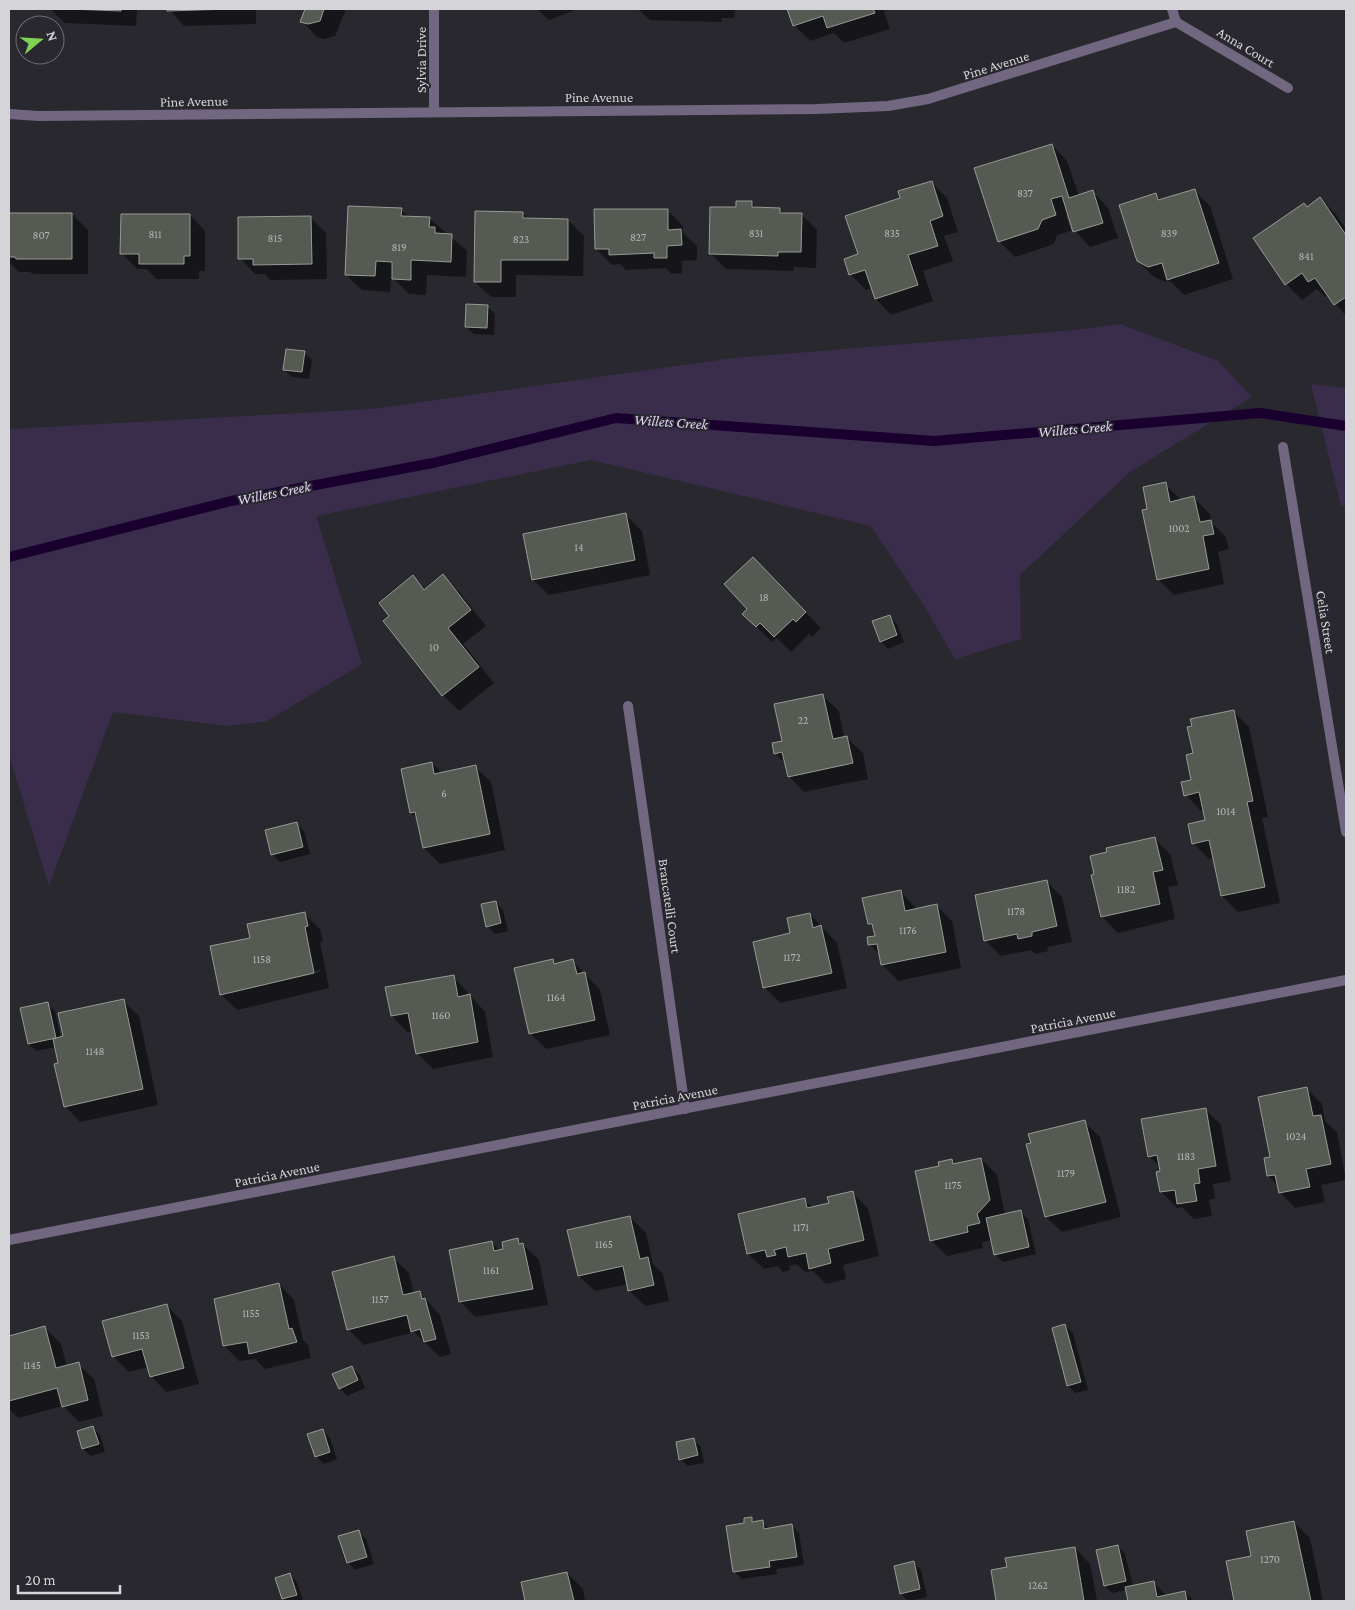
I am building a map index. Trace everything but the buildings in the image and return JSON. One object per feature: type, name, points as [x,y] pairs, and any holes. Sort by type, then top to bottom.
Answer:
[{"type":"street","name":"Sylvia Drive","points":[[434,9],[434,112]]},
{"type":"street","points":[[1172,9],[1176,22]]},
{"type":"street","name":"Pine Avenue","points":[[9,114],[39,116],[842,109],[888,106],[963,90],[1176,22]]},
{"type":"street","name":"Anna Court","points":[[1176,22],[1288,88]]},
{"type":"street","name":"Celia Street","points":[[1283,447],[1346,832]]},
{"type":"street","name":"Brancatelli Court","points":[[628,706],[685,1110]]},
{"type":"street","name":"Patricia Avenue","points":[[9,1240],[1346,980]]},
{"type":"shaded area","points":[[1120,324],[1218,361],[1252,397],[1130,472],[1020,575],[1021,639],[955,659],[923,604],[871,526],[591,460],[316,516],[362,664],[267,721],[227,726],[113,712],[49,886],[9,755],[9,429],[372,409],[734,358],[1075,330]]},
{"type":"shaded area","points":[[1311,384],[1346,388],[1346,506],[1341,506]]},
{"type":"waterway","name":"Willets Creek","points":[[9,557],[231,501],[433,463],[616,418],[934,441],[1260,413],[1346,426]]}]
